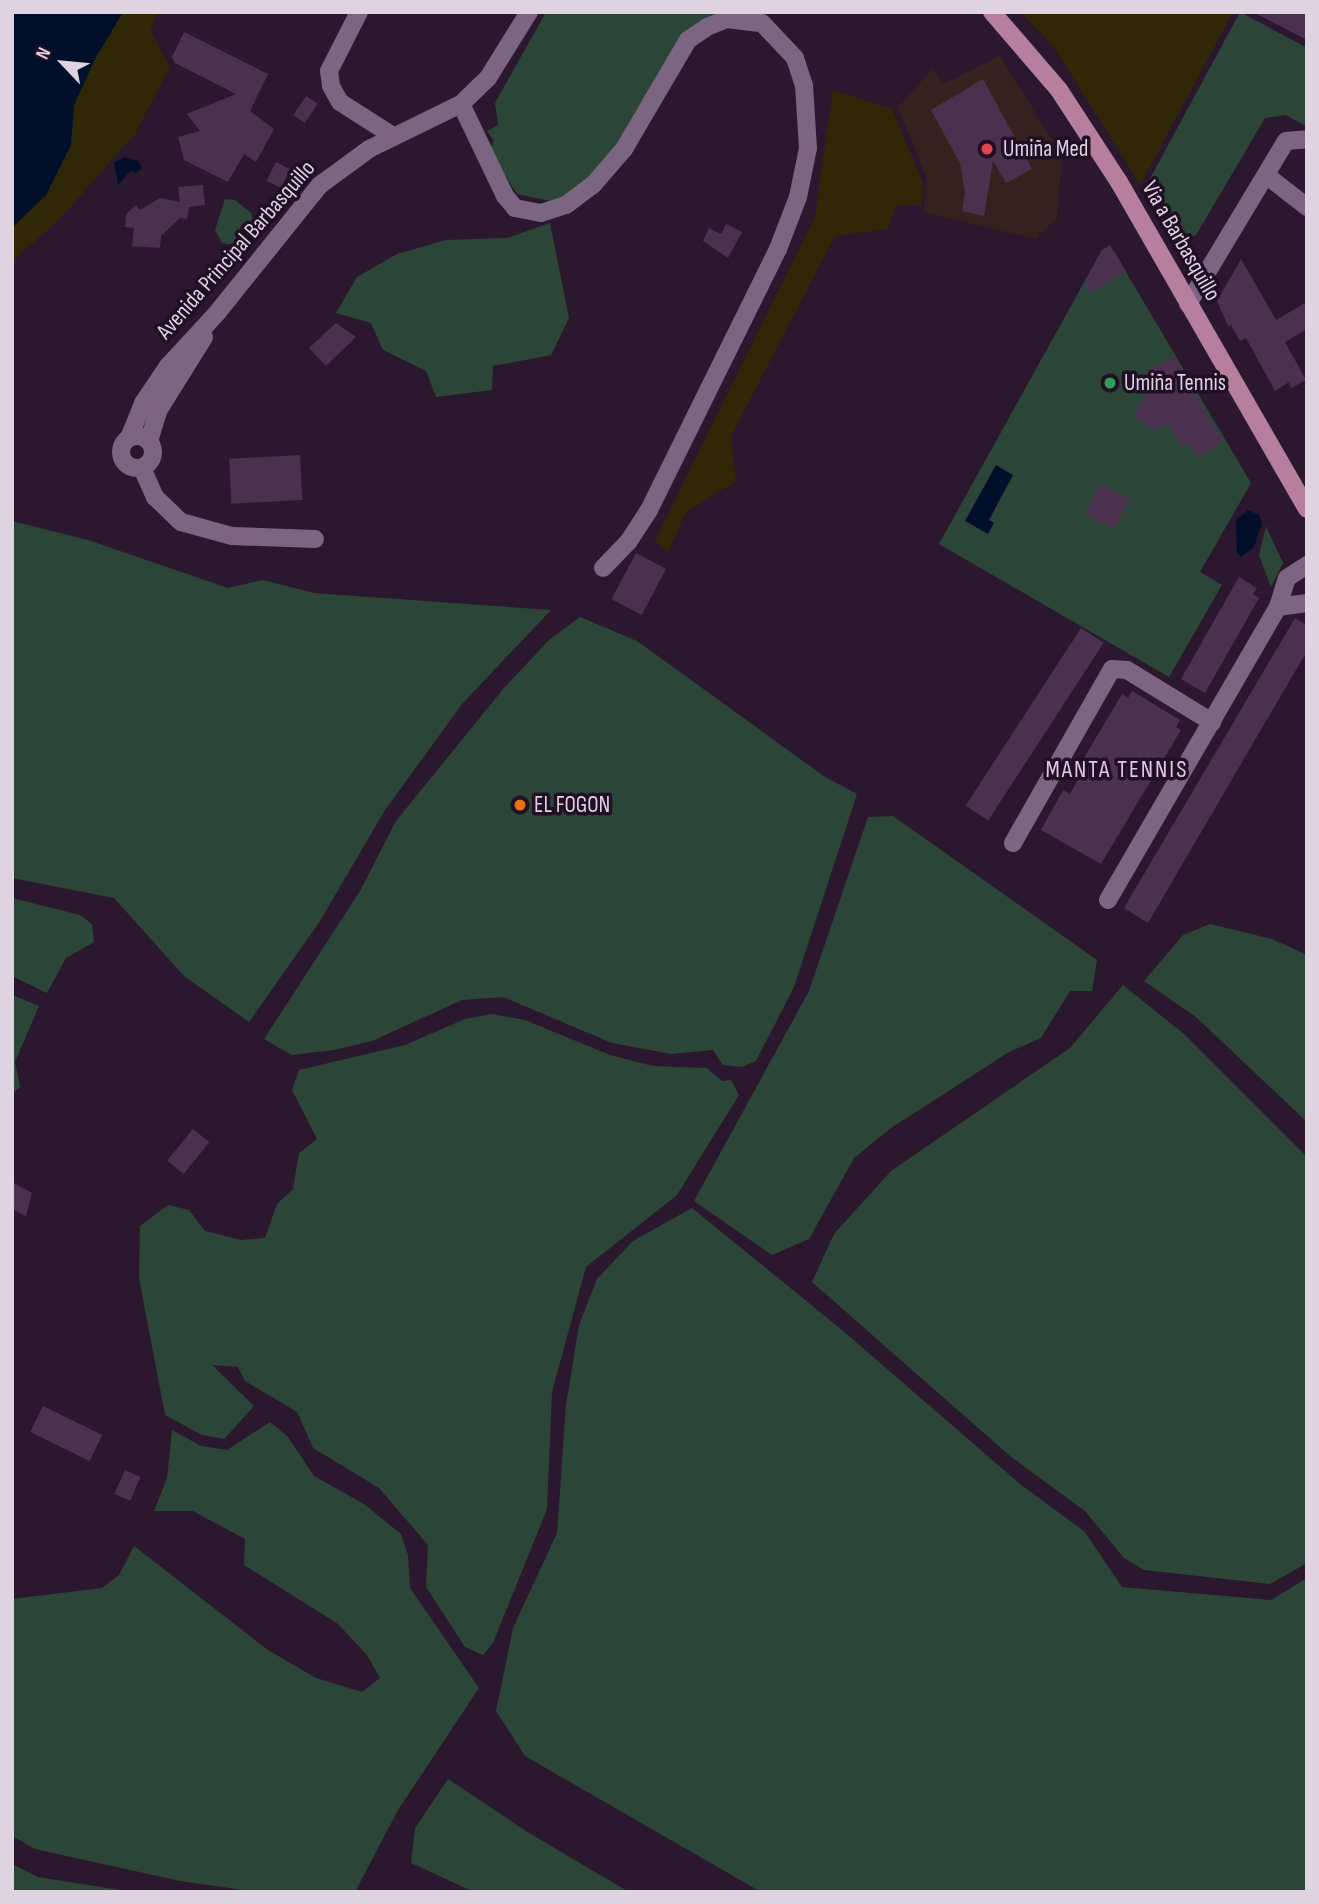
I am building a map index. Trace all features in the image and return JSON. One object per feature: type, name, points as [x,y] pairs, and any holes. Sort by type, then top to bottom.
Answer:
[{"type":"main road","name":"Via a Barbasquillo","points":[[992,12],[1059,90],[1119,182],[1307,509]]},
{"type":"street","points":[[359,12],[329,71],[331,86],[340,102],[393,136]]},
{"type":"street","name":"Avenida Principal Barbasquillo","points":[[155,399],[218,313],[320,185],[393,136],[461,104],[488,78],[529,12]]},
{"type":"street","points":[[461,104],[505,196],[515,208],[541,213],[566,205],[593,185],[624,149],[688,40],[707,27],[727,19],[762,23],[794,58],[804,85],[808,148],[798,197],[778,250],[649,510],[628,542],[603,568]]},
{"type":"street","points":[[1188,303],[1286,141],[1307,139]]},
{"type":"street","points":[[1266,175],[1307,207]]},
{"type":"street","points":[[142,468],[127,465],[121,457],[121,446],[155,399]]},
{"type":"street","points":[[142,468],[152,456],[149,441],[155,399]]},
{"type":"street","points":[[129,438],[139,436],[149,441]]},
{"type":"street","points":[[142,468],[155,497],[181,522],[232,536],[315,540]]},
{"type":"street","points":[[1108,900],[1278,607],[1287,578],[1307,565]]},
{"type":"street","points":[[1278,607],[1307,603]]},
{"type":"street","points":[[1013,843],[1112,669],[1127,670],[1212,722]]},
{"type":"shaded area","name":"Umiña Med","points":[[1000,56],[1062,156],[1057,217],[1036,239],[924,212],[927,178],[898,107],[933,69],[943,84]]},
{"type":"green space","points":[[546,12],[766,12],[701,22],[619,144],[590,179],[568,197],[550,201],[517,194],[489,150],[494,141],[487,131],[498,125],[495,103]]},
{"type":"green space","points":[[1240,12],[1307,48],[1307,127],[1286,115],[1265,118],[1196,235],[1172,242],[1145,188]]},
{"type":"green space","points":[[225,199],[235,200],[251,213],[255,231],[232,245],[222,243],[215,230]]},
{"type":"green space","points":[[550,223],[569,318],[551,355],[493,366],[492,390],[436,397],[426,371],[383,350],[371,323],[336,313],[357,277],[397,254],[446,240],[507,238]]},
{"type":"green space","name":"Umiña Tennis","points":[[1110,245],[1251,483],[1200,572],[1222,585],[1169,677],[939,544],[1102,250]]},
{"type":"green space","points":[[12,521],[88,540],[228,588],[263,580],[314,593],[551,610],[462,704],[385,810],[320,921],[249,1022],[184,976],[114,898],[12,878]]},
{"type":"green space","points":[[1266,526],[1283,563],[1271,587],[1259,555]]},
{"type":"green space","points":[[580,617],[637,641],[825,777],[857,794],[794,987],[756,1061],[742,1067],[723,1065],[713,1050],[671,1054],[612,1043],[503,997],[462,1000],[372,1041],[334,1050],[292,1055],[264,1039],[360,891],[396,821],[504,688],[549,640]]},
{"type":"green space","points":[[893,816],[1097,960],[1092,991],[1070,991],[1041,1038],[1009,1052],[891,1128],[854,1158],[809,1239],[772,1255],[694,1201],[809,991],[868,817]]},
{"type":"green space","points":[[12,898],[80,915],[92,924],[94,942],[66,958],[47,993],[12,976]]},
{"type":"green space","points":[[1210,924],[1272,939],[1307,955],[1307,1122],[1196,1017],[1144,981],[1183,935]]},
{"type":"green space","points":[[1123,985],[1184,1034],[1307,1157],[1307,1563],[1270,1584],[1144,1570],[1124,1558],[1085,1511],[1010,1456],[812,1282],[834,1234],[891,1171],[1070,1048]]},
{"type":"green space","points":[[12,995],[39,1006],[15,1062],[20,1087],[12,1094]]},
{"type":"green space","points":[[491,1014],[525,1020],[610,1055],[653,1066],[707,1068],[722,1081],[731,1080],[739,1095],[677,1195],[586,1267],[552,1392],[547,1509],[493,1643],[483,1655],[465,1647],[426,1587],[428,1545],[379,1488],[313,1448],[297,1412],[245,1381],[238,1367],[212,1365],[254,1406],[224,1439],[202,1435],[165,1415],[139,1278],[140,1226],[168,1205],[189,1210],[205,1231],[241,1240],[265,1238],[277,1204],[293,1189],[299,1153],[317,1139],[292,1090],[299,1070],[405,1045],[465,1019]]},
{"type":"green space","points":[[692,1208],[842,1330],[1020,1484],[1085,1532],[1122,1587],[1271,1600],[1307,1578],[1307,1892],[761,1892],[525,1756],[496,1711],[513,1628],[557,1533],[566,1405],[579,1325],[597,1279],[633,1241]]},
{"type":"green space","points":[[270,1422],[288,1437],[314,1476],[364,1504],[401,1534],[408,1555],[410,1588],[479,1688],[398,1810],[355,1892],[257,1892],[180,1881],[35,1849],[12,1836],[12,1599],[102,1588],[119,1575],[134,1546],[268,1650],[316,1678],[362,1692],[380,1678],[367,1655],[338,1624],[244,1565],[245,1539],[193,1511],[154,1511],[167,1478],[172,1430],[201,1446],[227,1450]]},
{"type":"green space","points":[[448,1779],[529,1833],[629,1892],[474,1892],[411,1863],[415,1828]]},
{"type":"green space","points":[[12,1864],[38,1877],[133,1892],[12,1892]]},
{"type":"sand","points":[[123,12],[158,12],[150,30],[170,67],[135,134],[58,221],[12,261],[12,228],[46,195],[71,145],[74,105],[95,59]]},
{"type":"sand","points":[[1020,12],[1233,12],[1140,185],[1055,48]]},
{"type":"sand","points":[[833,90],[892,109],[923,183],[922,206],[895,205],[888,229],[835,236],[731,436],[736,481],[686,512],[668,553],[655,540],[815,217]]},
{"type":"water","points":[[12,12],[123,12],[95,59],[74,105],[71,145],[46,195],[12,228]]},
{"type":"water","points":[[124,157],[138,161],[142,168],[136,173],[130,171],[118,185],[114,163]]},
{"type":"water","points":[[996,465],[1013,475],[989,520],[994,523],[988,534],[965,521]]},
{"type":"water","points":[[1248,510],[1259,515],[1262,523],[1254,547],[1241,557],[1237,552],[1236,520]]},
{"type":"building","points":[[1253,12],[1307,12],[1307,40]]},
{"type":"building","points":[[184,32],[268,74],[250,111],[274,129],[256,162],[244,154],[228,182],[184,160],[178,137],[200,131],[187,114],[236,94],[175,63],[172,57]]},
{"type":"building","points":[[983,79],[1032,169],[1006,183],[993,161],[984,216],[962,211],[965,193],[960,163],[931,110]]},
{"type":"building","points":[[306,96],[318,104],[305,123],[293,115]]},
{"type":"building","points":[[276,162],[290,169],[281,188],[266,181]]},
{"type":"building","points":[[203,185],[205,205],[189,207],[187,219],[180,218],[161,236],[160,248],[132,246],[134,228],[125,227],[126,214],[136,205],[140,210],[160,198],[180,202],[178,187]]},
{"type":"building","points":[[726,224],[742,232],[728,258],[703,241],[709,228],[721,234]]},
{"type":"building","points":[[1110,245],[1126,271],[1091,293],[1084,282],[1102,250]]},
{"type":"building","points":[[1241,259],[1276,320],[1307,302],[1307,329],[1285,342],[1306,380],[1291,388],[1289,382],[1275,391],[1246,338],[1240,341],[1231,325],[1228,326],[1217,301]]},
{"type":"building","points":[[336,323],[356,337],[326,366],[309,348]]},
{"type":"building","points":[[1174,356],[1223,442],[1198,457],[1189,444],[1182,447],[1167,423],[1156,431],[1133,417],[1153,384],[1145,372]]},
{"type":"building","points":[[300,455],[302,500],[231,504],[229,459]]},
{"type":"building","points":[[1100,484],[1129,499],[1114,529],[1085,514]]},
{"type":"building","points":[[636,553],[666,569],[642,615],[612,599]]},
{"type":"building","points":[[1239,577],[1257,588],[1253,594],[1259,598],[1205,693],[1181,679]]},
{"type":"building","points":[[1295,618],[1307,625],[1307,651],[1148,923],[1124,908]]},
{"type":"building","points":[[1081,628],[1104,643],[988,821],[966,806]]},
{"type":"building","points":[[1132,691],[1180,720],[1176,727],[1181,730],[1101,864],[1041,830],[1063,790],[1070,794],[1083,771],[1078,768],[1122,694],[1128,698]]},
{"type":"building","points":[[193,1129],[209,1142],[184,1174],[167,1161]]},
{"type":"building","points":[[12,1182],[32,1193],[26,1216],[12,1209]]},
{"type":"building","points":[[43,1406],[102,1435],[90,1461],[30,1432]]},
{"type":"building","points":[[125,1470],[141,1477],[130,1501],[114,1494]]},
{"type":"place","name":"Umiña Med","points":[[987,149]]},
{"type":"place","name":"Umiña Tennis","points":[[1110,383]]},
{"type":"place","name":"EL FOGON","points":[[520,805]]},
{"type":"district","name":"MANTA TENNIS","points":[[1117,770]]}]
